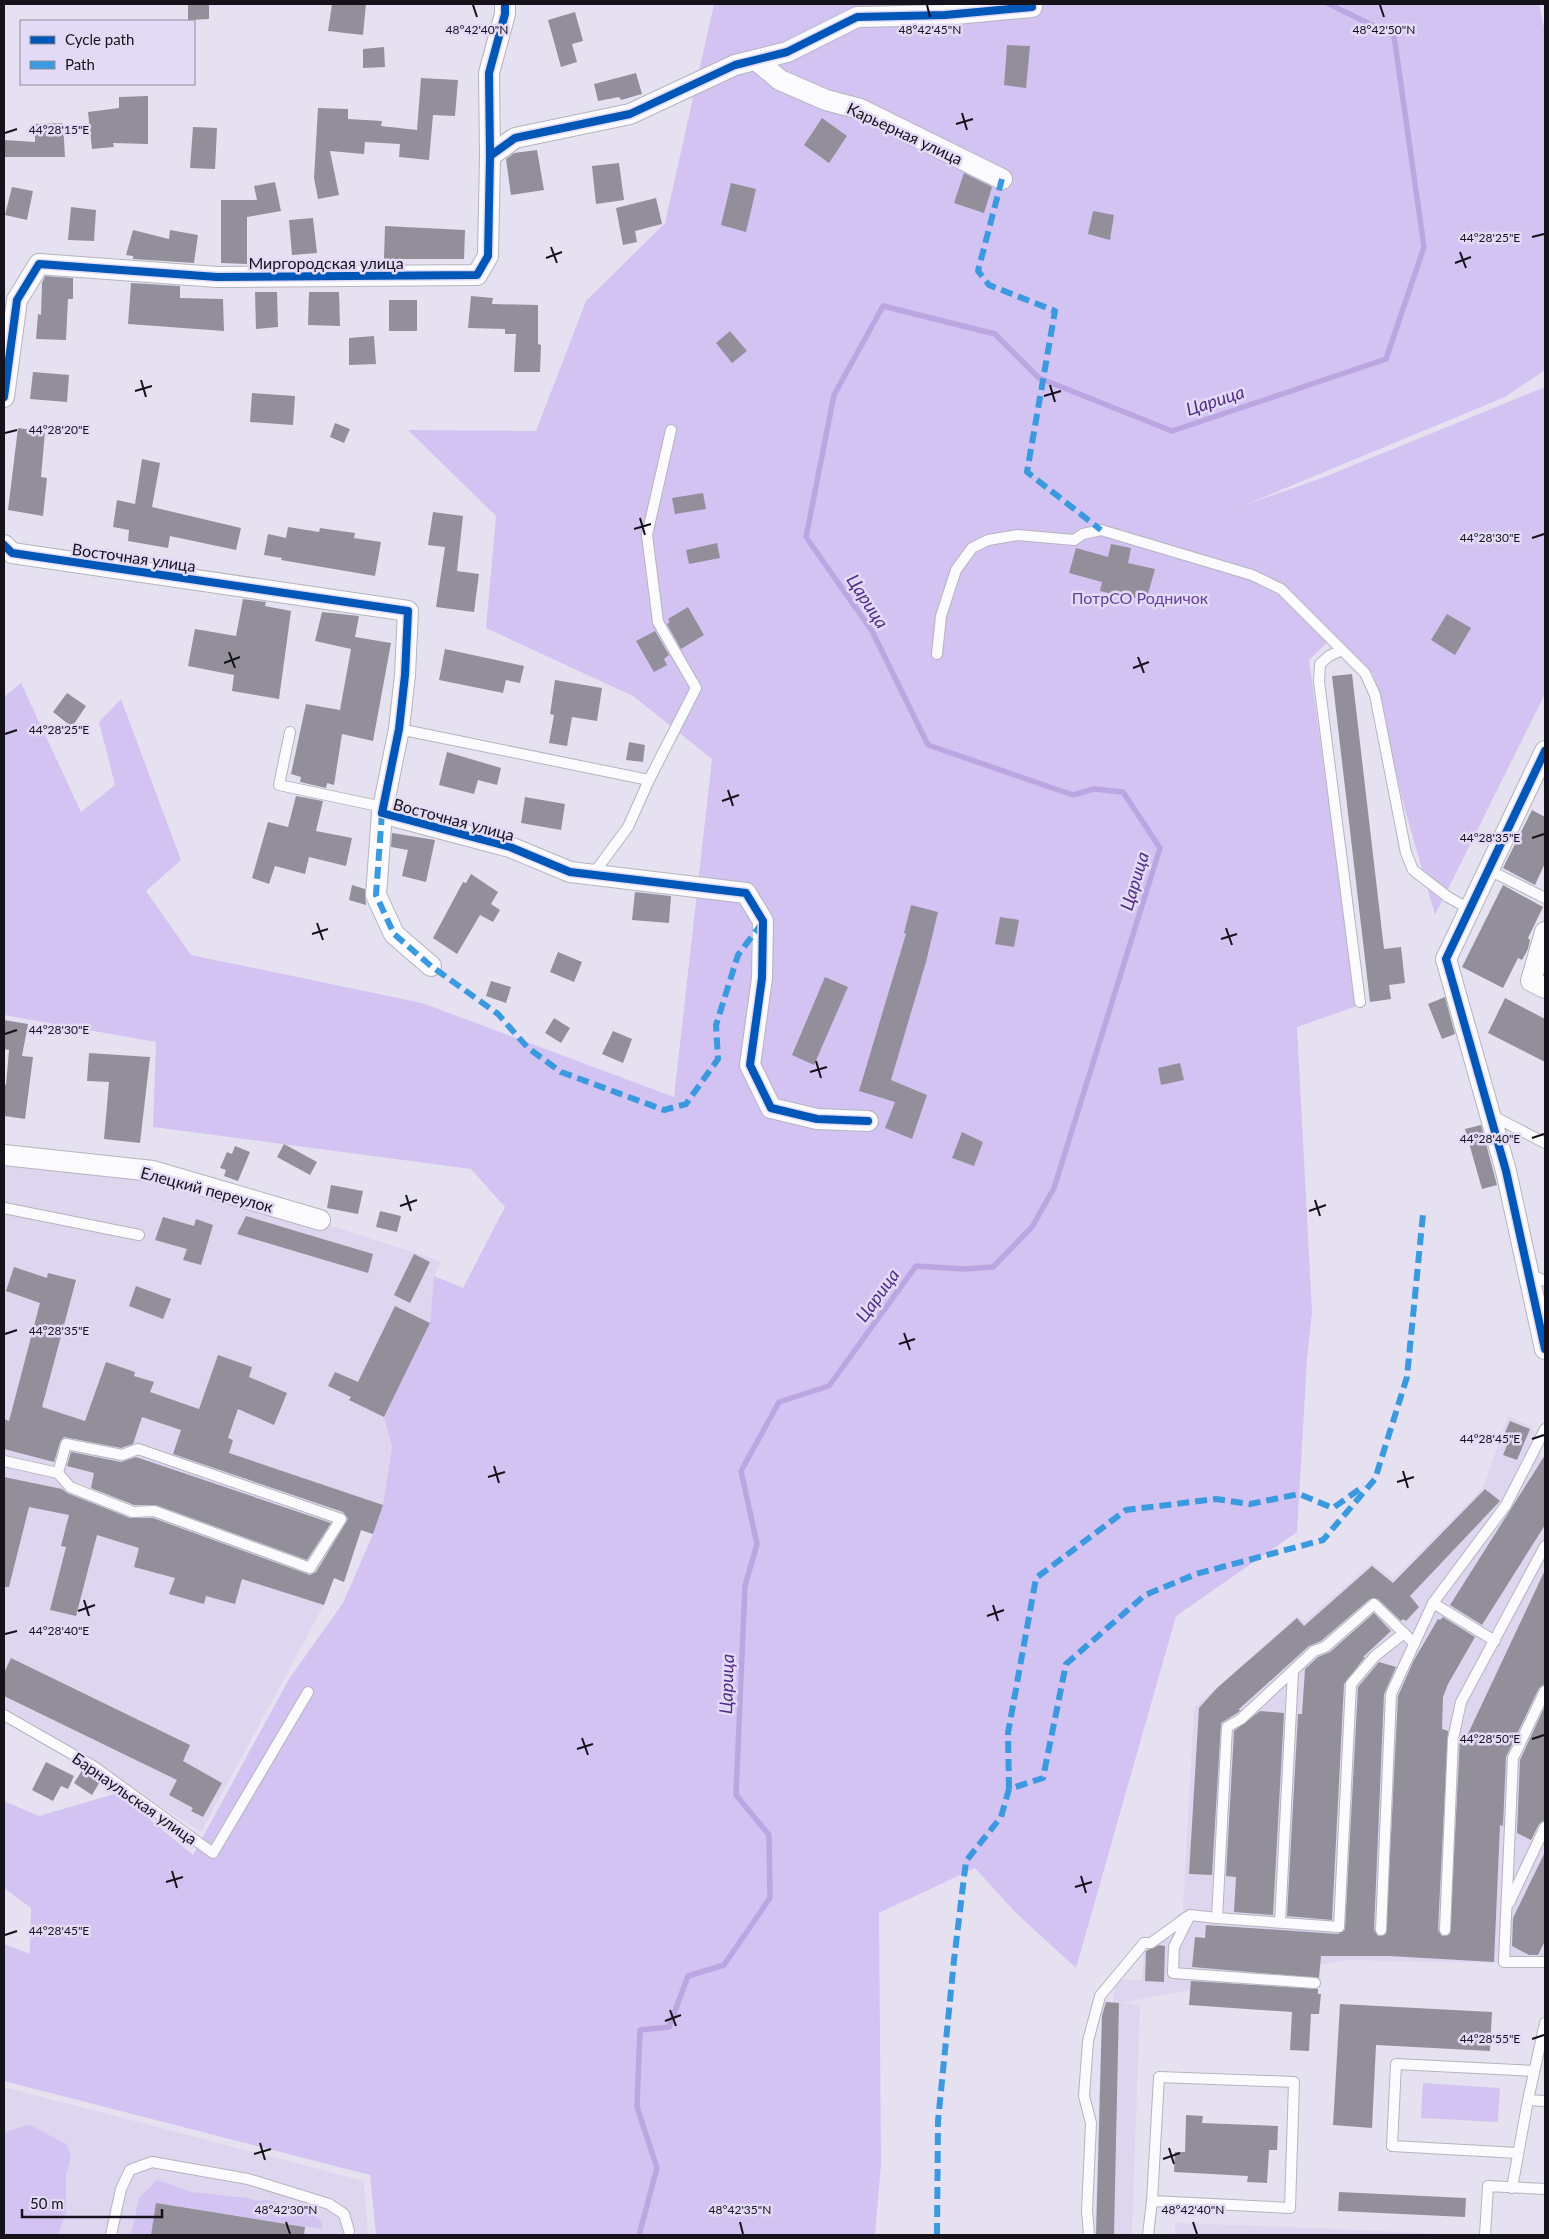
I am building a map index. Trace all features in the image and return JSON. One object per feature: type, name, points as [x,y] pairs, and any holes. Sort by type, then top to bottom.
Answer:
[{"type":"street","name":"Миргородская улица","points":[[4,397],[17,300],[39,264],[217,277],[477,275],[488,256],[489,73],[505,14],[505,4]]},
{"type":"street","points":[[490,156],[515,138],[630,114],[735,65],[787,52],[857,17],[945,15],[1032,7]]},
{"type":"street","name":"Карьерная улица","points":[[756,60],[780,80],[826,100],[860,108],[1002,179]]},
{"type":"street","name":"Восточная улица","points":[[4,545],[12,552],[408,612],[405,675],[399,729],[382,810],[510,847],[570,872],[594,873],[746,893],[763,921],[762,978],[750,1065],[771,1108],[817,1119],[868,1121]]},
{"type":"street","points":[[1545,751],[1471,910],[1446,959],[1537,1277],[1545,1349]]},
{"type":"street","points":[[382,810],[376,895],[394,934],[431,966]]},
{"type":"street","points":[[1538,984],[1545,932]]},
{"type":"street","name":"Елецкий переулок","points":[[4,1155],[153,1171],[320,1220]]},
{"type":"lane","points":[[594,873],[628,827],[649,780],[696,688],[658,622],[646,535],[672,430]]},
{"type":"lane","points":[[937,654],[941,616],[956,570],[972,548],[988,540],[1018,535],[1074,540],[1083,534],[1101,530],[1252,576],[1281,589],[1365,673],[1375,695],[1402,835],[1413,870],[1448,897],[1471,910]]},
{"type":"lane","points":[[1342,650],[1329,656],[1320,664],[1319,682],[1360,1002]]},
{"type":"lane","points":[[399,729],[649,780]]},
{"type":"lane","points":[[290,732],[279,784],[382,810]]},
{"type":"lane","points":[[1490,870],[1545,898]]},
{"type":"lane","points":[[1490,1115],[1545,1143]]},
{"type":"lane","points":[[4,1208],[139,1235]]},
{"type":"lane","points":[[1381,1930],[1391,1694],[1433,1603],[1506,1505],[1545,1429]]},
{"type":"lane","points":[[4,1460],[58,1473],[70,1487],[133,1512],[154,1511],[310,1568],[341,1519],[138,1449],[122,1455],[66,1444],[58,1473]]},
{"type":"lane","points":[[1445,1930],[1454,1739],[1461,1702],[1545,1546]]},
{"type":"lane","points":[[1433,1603],[1495,1641]]},
{"type":"lane","points":[[1217,1918],[1227,1727],[1241,1719],[1314,1651],[1325,1647],[1374,1604],[1414,1643]]},
{"type":"lane","points":[[1089,2235],[1087,2210],[1090,2123],[1084,2096],[1088,2041],[1100,1996],[1144,1943],[1151,1943],[1190,1916],[1339,1927],[1351,1684],[1376,1656],[1404,1634]]},
{"type":"lane","points":[[1280,1922],[1293,1671]]},
{"type":"lane","points":[[1545,1691],[1513,1758],[1504,1962],[1545,1962]]},
{"type":"lane","name":"Барнаульская улица","points":[[4,1715],[94,1766],[214,1853],[308,1692]]},
{"type":"lane","points":[[1506,1907],[1545,1828]]},
{"type":"lane","points":[[1190,1916],[1174,1947],[1173,1973],[1315,1983]]},
{"type":"lane","points":[[1512,2188],[1528,2100],[1545,2023]]},
{"type":"lane","points":[[1518,2153],[1392,2146],[1396,2064],[1534,2071]]},
{"type":"lane","points":[[1148,2235],[1152,2201],[1159,2078],[1294,2082],[1290,2208],[1152,2201]]},
{"type":"lane","points":[[1528,2100],[1545,2101]]},
{"type":"lane","points":[[111,2235],[121,2189],[130,2170],[152,2162],[248,2179],[329,2204],[344,2214],[350,2231]]},
{"type":"lane","points":[[1485,2235],[1488,2186],[1545,2189]]},
{"type":"shaded area","points":[[4,1160],[152,1176],[322,1223],[441,1261],[434,1276],[430,1323],[384,1417],[392,1447],[383,1505],[373,1534],[361,1531],[344,1582],[334,1578],[324,1605],[201,1832],[4,1708]]},
{"type":"shaded area","points":[[1508,1416],[1532,1427],[1542,1458],[1545,1461],[1545,1967],[1494,1963],[1347,1960],[1121,2003],[1140,2005],[1132,2235],[1095,2235],[1102,2001],[1113,2002],[1115,1979],[1142,1980],[1144,1947],[1183,1910],[1194,1708],[1297,1616],[1305,1621],[1372,1563],[1393,1579],[1483,1488]]},
{"type":"shaded area","points":[[4,2087],[364,2181],[368,2235],[4,2235]]},
{"type":"shaded area","points":[[1175,2223],[1290,2227],[1466,2235],[1175,2235]]},
{"type":"green space","name":"ПотрСО Родничок","points":[[714,4],[1539,4],[1545,32],[1545,370],[1505,397],[1245,505],[1322,478],[1545,387],[1545,694],[1435,915],[1404,806],[1373,674],[1334,636],[1309,660],[1357,1006],[1297,1027],[1312,1312],[1307,1360],[1297,1532],[1176,1616],[1076,1968],[1016,1913],[975,1868],[879,1913],[881,2164],[875,2235],[376,2235],[370,2175],[4,2081],[4,1944],[30,1954],[31,1908],[4,1888],[4,1801],[39,1816],[118,1793],[193,1855],[289,1679],[343,1603],[373,1534],[383,1505],[392,1447],[384,1417],[430,1323],[434,1276],[463,1288],[505,1207],[471,1169],[153,1127],[156,1042],[4,1015],[4,697],[21,683],[81,812],[115,785],[99,722],[121,699],[181,860],[146,891],[191,955],[422,1003],[674,1097],[712,759],[633,696],[486,628],[496,516],[408,430],[536,431],[586,301],[665,223]]},
{"type":"green space","points":[[1423,2083],[1500,2088],[1498,2122],[1421,2118]]},
{"type":"green space","points":[[30,2125],[66,2144],[71,2156],[66,2175],[66,2212],[58,2235],[4,2235],[4,2132]]},
{"type":"green space","points":[[157,2180],[192,2192],[247,2198],[257,2201],[268,2200],[280,2204],[302,2204],[322,2222],[322,2229],[157,2203],[151,2235],[131,2235],[139,2198]]},
{"type":"building","points":[[188,4],[209,4],[209,19],[188,20]]},
{"type":"building","points":[[332,4],[366,4],[363,35],[328,31]]},
{"type":"building","points":[[575,12],[583,41],[572,44],[577,62],[561,67],[548,20]]},
{"type":"building","points":[[1007,45],[1030,46],[1026,88],[1004,85]]},
{"type":"building","points":[[384,47],[385,67],[363,68],[363,49]]},
{"type":"building","points":[[636,73],[642,94],[621,100],[619,97],[598,101],[594,84]]},
{"type":"building","points":[[421,78],[458,80],[455,116],[433,115],[429,160],[399,157],[400,144],[365,142],[364,154],[330,151],[339,195],[318,199],[314,178],[318,108],[348,109],[348,119],[382,121],[381,126],[417,130]]},
{"type":"building","points":[[148,96],[148,144],[113,143],[114,147],[92,149],[88,112],[119,108],[119,97]]},
{"type":"building","points":[[822,118],[847,136],[829,163],[804,145]]},
{"type":"building","points":[[63,123],[65,157],[4,157],[4,140],[35,142],[35,124]]},
{"type":"building","points":[[193,127],[217,128],[215,169],[190,168]]},
{"type":"building","points":[[537,150],[544,190],[511,195],[506,159],[514,153]]},
{"type":"building","points":[[619,163],[624,200],[596,204],[592,166]]},
{"type":"building","points":[[964,173],[992,187],[984,213],[954,203]]},
{"type":"building","points":[[275,182],[281,211],[247,217],[247,264],[221,263],[221,200],[257,200],[254,186]]},
{"type":"building","points":[[731,183],[756,189],[746,232],[721,225]]},
{"type":"building","points":[[12,187],[33,191],[27,220],[5,215]]},
{"type":"building","points":[[656,198],[662,224],[635,231],[637,242],[623,245],[616,208]]},
{"type":"building","points":[[71,207],[96,210],[94,241],[68,240]]},
{"type":"building","points":[[1093,211],[1114,215],[1110,240],[1088,234]]},
{"type":"building","points":[[313,218],[317,253],[292,255],[289,220]]},
{"type":"building","points":[[385,226],[465,230],[464,259],[384,259]]},
{"type":"building","points":[[133,230],[169,239],[170,230],[198,235],[194,263],[133,259],[133,256],[126,255]]},
{"type":"building","points":[[45,276],[73,278],[73,299],[68,299],[66,340],[36,339],[38,314],[41,315],[42,283]]},
{"type":"building","points":[[131,283],[180,286],[180,298],[223,299],[224,331],[128,324]]},
{"type":"building","points":[[255,292],[277,292],[278,327],[256,329]]},
{"type":"building","points":[[309,292],[339,292],[340,326],[308,325]]},
{"type":"building","points":[[471,296],[493,298],[492,304],[538,305],[538,344],[541,345],[540,372],[514,372],[516,334],[505,334],[505,329],[468,328]]},
{"type":"building","points":[[389,300],[417,300],[417,331],[389,331]]},
{"type":"building","points":[[730,331],[747,351],[732,363],[716,343]]},
{"type":"building","points":[[374,336],[376,364],[349,365],[349,338]]},
{"type":"building","points":[[33,372],[69,375],[67,402],[30,399]]},
{"type":"building","points":[[252,393],[295,396],[293,425],[250,422]]},
{"type":"building","points":[[335,423],[350,429],[344,443],[330,437]]},
{"type":"building","points":[[18,428],[45,432],[41,477],[47,478],[43,516],[8,510]]},
{"type":"building","points":[[142,459],[160,463],[152,507],[241,528],[236,550],[170,536],[168,548],[128,541],[129,530],[113,527],[117,500],[135,504]]},
{"type":"building","points":[[703,493],[706,509],[675,514],[672,498]]},
{"type":"building","points":[[433,512],[463,516],[457,571],[479,574],[474,612],[436,607],[445,547],[428,545]]},
{"type":"building","points":[[288,527],[319,532],[320,528],[355,533],[354,538],[381,542],[375,576],[281,560],[282,558],[264,555],[268,534],[286,538]]},
{"type":"building","points":[[717,543],[720,558],[689,564],[686,550]]},
{"type":"building","points":[[1111,544],[1131,548],[1128,563],[1155,569],[1146,601],[1121,594],[1121,596],[1100,591],[1102,582],[1069,573],[1076,548],[1108,557]]},
{"type":"building","points":[[243,599],[266,602],[265,606],[291,611],[279,699],[232,691],[234,675],[188,666],[195,629],[236,636]]},
{"type":"building","points":[[688,607],[704,635],[681,649],[667,624],[670,622],[668,619]]},
{"type":"building","points":[[322,612],[359,616],[355,637],[391,643],[373,741],[342,734],[334,785],[327,783],[326,788],[300,782],[301,777],[291,774],[306,704],[340,710],[351,649],[315,641]]},
{"type":"building","points":[[1447,614],[1471,628],[1455,655],[1431,640]]},
{"type":"building","points":[[655,631],[669,655],[664,659],[667,665],[654,672],[636,641]]},
{"type":"building","points":[[445,649],[524,666],[520,683],[506,680],[503,693],[439,680]]},
{"type":"building","points":[[1352,674],[1384,949],[1401,947],[1405,983],[1389,985],[1391,999],[1370,1002],[1332,676]]},
{"type":"building","points":[[555,680],[602,688],[597,721],[572,717],[567,746],[549,743],[554,715],[550,714]]},
{"type":"building","points":[[67,693],[86,706],[72,727],[53,712]]},
{"type":"building","points":[[629,742],[645,745],[643,762],[626,760]]},
{"type":"building","points":[[447,752],[501,768],[497,785],[478,780],[474,794],[439,785]]},
{"type":"building","points":[[296,796],[323,801],[316,831],[352,838],[346,866],[309,857],[305,874],[275,866],[269,884],[252,878],[268,822],[288,827]]},
{"type":"building","points":[[525,797],[565,804],[561,830],[521,823]]},
{"type":"building","points":[[1532,810],[1545,817],[1545,863],[1535,885],[1503,868]]},
{"type":"building","points":[[392,833],[435,840],[426,882],[402,876],[408,850],[391,847]]},
{"type":"building","points":[[471,874],[498,892],[491,904],[500,910],[493,922],[480,915],[457,954],[433,938],[463,882],[466,883]]},
{"type":"building","points":[[352,885],[365,889],[366,905],[349,900]]},
{"type":"building","points":[[1503,885],[1543,907],[1528,938],[1530,940],[1528,949],[1522,960],[1518,958],[1503,988],[1462,967]]},
{"type":"building","points":[[635,892],[671,896],[669,923],[632,920]]},
{"type":"building","points":[[911,905],[938,912],[926,962],[891,1080],[927,1095],[912,1139],[885,1128],[895,1102],[859,1091],[906,934],[904,933]]},
{"type":"building","points":[[1000,917],[1019,920],[1014,947],[995,944]]},
{"type":"building","points":[[558,952],[582,962],[574,982],[550,972]]},
{"type":"building","points":[[825,977],[848,987],[814,1065],[792,1055]]},
{"type":"building","points":[[491,981],[511,987],[506,1003],[486,996]]},
{"type":"building","points":[[1445,997],[1455,1034],[1442,1039],[1428,1004]]},
{"type":"building","points":[[1505,998],[1545,1019],[1545,1062],[1488,1033]]},
{"type":"building","points":[[554,1018],[570,1028],[561,1043],[545,1033]]},
{"type":"building","points":[[4,1020],[28,1024],[22,1056],[33,1057],[25,1119],[4,1116],[4,1084],[6,1085],[9,1050],[4,1049]]},
{"type":"building","points":[[613,1031],[632,1039],[623,1063],[602,1054]]},
{"type":"building","points":[[89,1053],[150,1057],[140,1143],[104,1139],[109,1082],[87,1081]]},
{"type":"building","points":[[1180,1063],[1184,1080],[1161,1085],[1158,1068]]},
{"type":"building","points":[[1481,1125],[1497,1185],[1482,1189],[1465,1129]]},
{"type":"building","points":[[962,1132],[983,1142],[974,1166],[952,1158]]},
{"type":"building","points":[[284,1144],[317,1162],[310,1175],[277,1157]]},
{"type":"building","points":[[235,1146],[250,1152],[238,1181],[224,1176],[226,1170],[220,1168],[227,1152],[232,1154]]},
{"type":"building","points":[[331,1185],[363,1191],[358,1214],[327,1208]]},
{"type":"building","points":[[380,1211],[401,1216],[397,1232],[376,1227]]},
{"type":"building","points":[[246,1216],[373,1254],[368,1273],[237,1234]]},
{"type":"building","points":[[163,1217],[194,1226],[196,1219],[213,1225],[201,1265],[183,1260],[187,1249],[155,1240]]},
{"type":"building","points":[[414,1254],[430,1262],[410,1303],[394,1295]]},
{"type":"building","points":[[14,1267],[47,1278],[48,1273],[76,1280],[42,1407],[85,1421],[106,1362],[135,1372],[134,1376],[154,1382],[150,1392],[199,1409],[218,1355],[252,1367],[249,1377],[287,1393],[274,1425],[238,1409],[228,1438],[233,1440],[229,1453],[383,1505],[373,1534],[361,1530],[344,1582],[334,1578],[324,1605],[242,1579],[235,1604],[206,1596],[204,1604],[169,1594],[175,1578],[134,1567],[139,1548],[97,1535],[76,1616],[50,1610],[66,1547],[61,1546],[69,1515],[29,1507],[9,1587],[4,1587],[4,1477],[62,1489],[67,1493],[130,1518],[153,1518],[310,1575],[316,1572],[348,1519],[343,1512],[173,1454],[181,1430],[142,1417],[133,1444],[121,1448],[64,1437],[60,1442],[54,1462],[4,1449],[4,1419],[9,1421],[40,1303],[6,1291]]},
{"type":"building","points":[[136,1286],[171,1299],[163,1319],[129,1306]]},
{"type":"building","points":[[395,1306],[430,1323],[384,1417],[349,1400],[351,1397],[328,1386],[335,1372],[358,1382]]},
{"type":"building","points":[[1510,1421],[1530,1429],[1517,1460],[1503,1455],[1508,1443],[1502,1440]]},
{"type":"building","points":[[71,1452],[121,1462],[136,1457],[331,1523],[307,1560],[156,1505],[134,1505],[91,1488],[94,1473],[67,1466]]},
{"type":"building","points":[[1545,1455],[1545,1525],[1482,1625],[1450,1605]]},
{"type":"building","points":[[1485,1489],[1500,1501],[1410,1596],[1419,1607],[1406,1621],[1403,1619],[1401,1621],[1378,1599],[1370,1599],[1321,1641],[1309,1646],[1238,1710],[1241,1710],[1221,1723],[1212,1875],[1189,1874],[1199,1708],[1217,1688],[1297,1618],[1304,1626],[1372,1566],[1393,1583]]},
{"type":"building","points":[[1545,1570],[1545,1684],[1539,1688],[1506,1757],[1503,1826],[1500,1825],[1494,1962],[1389,1956],[1321,1956],[1319,1978],[1192,1967],[1195,1937],[1205,1938],[1206,1925],[1338,1934],[1345,1930],[1358,1687],[1379,1662],[1396,1667],[1384,1694],[1374,1930],[1378,1936],[1386,1934],[1398,1696],[1414,1660],[1438,1619],[1440,1620],[1443,1617],[1475,1637],[1448,1684],[1443,1697],[1442,1729],[1448,1731],[1438,1930],[1442,1936],[1450,1934],[1460,1738],[1465,1740]]},
{"type":"building","points":[[1374,1613],[1391,1631],[1363,1657],[1365,1657],[1344,1684],[1332,1920],[1287,1916],[1298,1714],[1302,1714],[1305,1669],[1318,1657],[1330,1652]]},
{"type":"building","points":[[11,1658],[190,1745],[183,1761],[222,1783],[203,1817],[191,1811],[193,1808],[169,1795],[177,1780],[4,1696],[4,1673]]},
{"type":"building","points":[[1545,1706],[1545,1820],[1539,1824],[1531,1840],[1517,1833],[1520,1760]]},
{"type":"building","points":[[1260,1711],[1284,1713],[1273,1915],[1234,1912],[1236,1877],[1226,1876],[1234,1731]]},
{"type":"building","points":[[46,1762],[74,1776],[68,1789],[61,1786],[53,1801],[32,1790]]},
{"type":"building","points":[[83,1769],[101,1780],[92,1795],[74,1783]]},
{"type":"building","points":[[1545,1852],[1545,1941],[1538,1955],[1529,1955],[1512,1946],[1513,1918]]},
{"type":"building","points":[[1159,1945],[1165,1946],[1164,1982],[1145,1981],[1146,1951]]},
{"type":"building","points":[[1191,1981],[1318,1989],[1318,1994],[1321,1994],[1319,2014],[1311,2014],[1309,2051],[1290,2050],[1292,2012],[1189,2005]]},
{"type":"building","points":[[1106,2002],[1119,2003],[1114,2235],[1096,2235],[1102,2016]]},
{"type":"building","points":[[1340,2004],[1492,2012],[1490,2051],[1376,2045],[1372,2128],[1333,2125]]},
{"type":"building","points":[[1186,2115],[1203,2116],[1202,2123],[1278,2126],[1277,2150],[1269,2150],[1267,2183],[1247,2182],[1248,2176],[1174,2172],[1175,2152],[1185,2152]]},
{"type":"building","points":[[1339,2192],[1466,2198],[1465,2217],[1338,2211]]},
{"type":"building","points":[[156,2203],[305,2227],[304,2235],[151,2235]]},
{"type":"waterway","name":"Царица","points":[[639,2235],[657,2168],[637,2107],[640,2030],[669,2027],[688,1976],[724,1965],[770,1898],[769,1835],[736,1795],[745,1586],[757,1544],[741,1471],[779,1402],[829,1386],[916,1266],[964,1269],[993,1267],[1032,1227],[1054,1188],[1160,848],[1123,792],[1094,789],[1073,795],[928,745],[872,631],[806,537],[834,395],[883,306],[995,334],[1039,378],[1172,431],[1386,359],[1424,247],[1394,36],[1329,4]]},
{"type":"marked path","points":[[1002,179],[978,271],[989,285],[1055,311],[1027,472],[1101,530]]},
{"type":"marked path","points":[[382,813],[376,895],[394,934],[431,966],[498,1014],[528,1048],[561,1072],[664,1110],[686,1104],[718,1059],[716,1025],[738,955],[762,923]]},
{"type":"marked path","points":[[937,2235],[938,2121],[966,1861],[1001,1817],[1009,1789],[1043,1778],[1066,1664],[1145,1595],[1196,1574],[1323,1540],[1375,1479],[1407,1377],[1423,1214]]},
{"type":"marked path","points":[[1009,1789],[1008,1733],[1036,1578],[1126,1510],[1216,1499],[1250,1504],[1299,1494],[1333,1508],[1364,1486]]},
{"type":"cycle path","points":[[4,397],[17,300],[39,264],[217,277],[477,275],[488,256],[489,73],[505,14],[505,4]]},
{"type":"cycle path","points":[[490,156],[515,138],[630,114],[735,65],[787,52],[857,17],[945,15],[1032,7]]},
{"type":"cycle path","points":[[4,545],[12,553],[408,611],[405,675],[399,729],[382,813],[510,847],[570,872],[746,893],[763,921],[762,978],[750,1065],[771,1108],[817,1119],[868,1121]]},
{"type":"cycle path","points":[[1545,751],[1446,959],[1506,1171],[1545,1349]]}]
